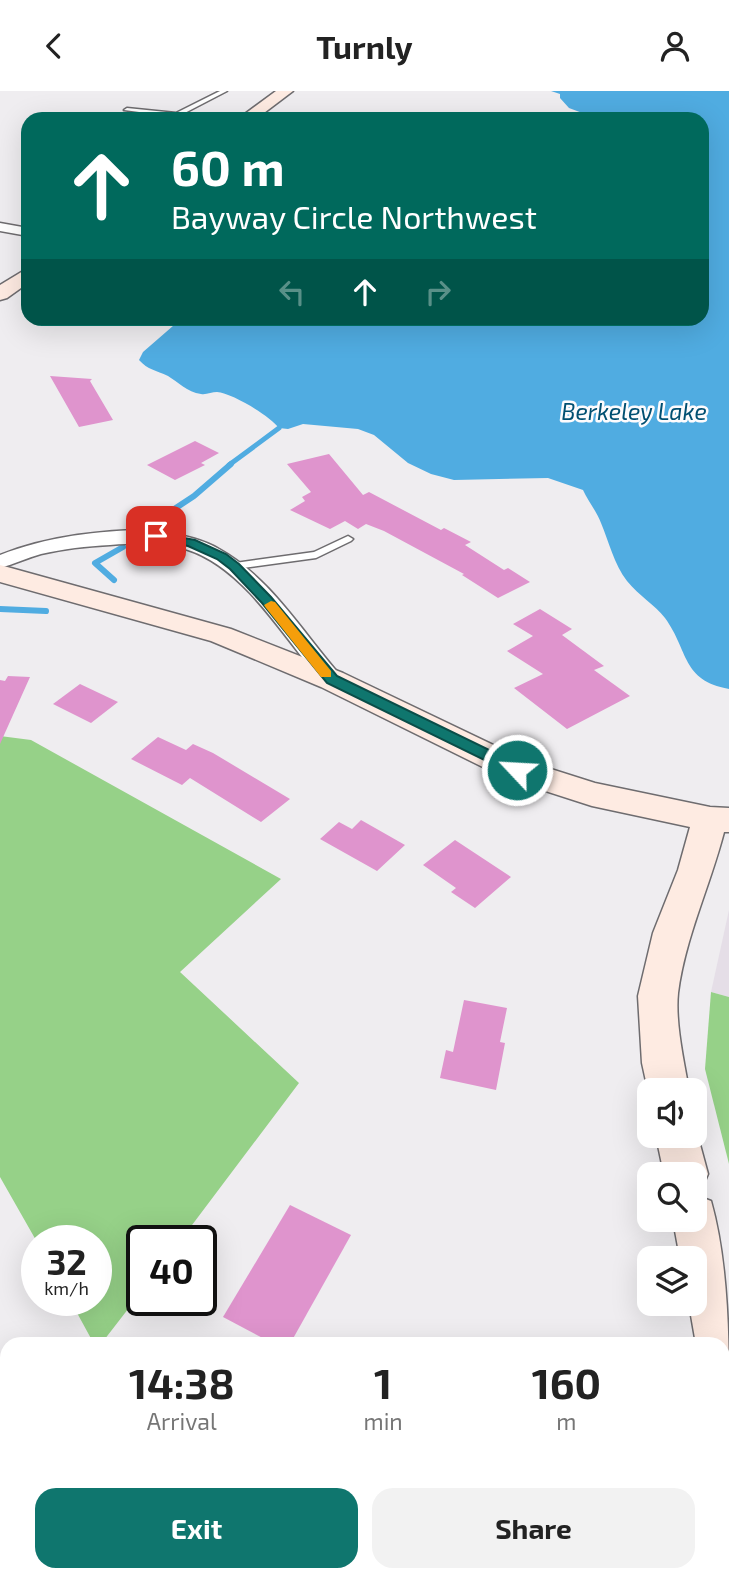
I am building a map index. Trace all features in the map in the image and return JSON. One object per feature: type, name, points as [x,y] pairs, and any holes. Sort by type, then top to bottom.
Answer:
[{"type":"street","points":[[256,112],[286,91]]},
{"type":"street","points":[[0,227],[21,231]]},
{"type":"street","points":[[0,238],[21,241]]},
{"type":"street","points":[[0,294],[21,279]]},
{"type":"street","points":[[0,562],[80,541],[156,536],[191,543],[235,566],[267,600],[332,680]]},
{"type":"street","points":[[0,573],[220,635],[332,680],[517,770],[592,794],[720,819],[696,870],[672,933],[658,996],[666,1078]]},
{"type":"street","points":[[698,1232],[720,1337]]},
{"type":"lane","points":[[183,112],[224,91]]},
{"type":"lane","points":[[127,110],[147,112]]},
{"type":"lane","points":[[235,566],[316,555],[348,539]]},
{"type":"shaded area","points":[[729,910],[729,997],[711,992]]},
{"type":"green space","points":[[0,736],[31,740],[281,879],[180,972],[299,1083],[192,1225],[126,1225],[126,1312],[106,1337],[90,1337],[79,1316],[112,1316],[112,1225],[27,1225],[0,1177]]},
{"type":"green space","points":[[711,992],[729,997],[729,1164],[705,1069]]},
{"type":"water","name":"Berkeley Lake","points":[[551,91],[729,91],[729,689],[713,685],[694,671],[665,618],[627,581],[583,490],[548,478],[454,480],[431,474],[408,463],[374,435],[358,429],[303,424],[288,429],[279,428],[268,417],[241,401],[224,393],[203,394],[191,391],[139,360],[143,352],[173,326],[709,326],[709,112],[580,112],[569,108],[560,98],[560,94]]},
{"type":"building","points":[[50,376],[92,379],[90,381],[113,420],[79,427]]},
{"type":"building","points":[[195,441],[219,453],[201,463],[205,465],[175,480],[147,465]]},
{"type":"building","points":[[329,454],[363,495],[369,492],[441,530],[444,528],[471,542],[465,545],[504,570],[508,568],[530,582],[498,598],[462,575],[464,574],[384,531],[366,524],[358,529],[345,521],[330,529],[290,510],[305,501],[302,497],[311,492],[287,464]]},
{"type":"building","points":[[540,609],[572,629],[562,635],[604,666],[594,670],[630,696],[567,729],[514,688],[543,674],[507,651],[533,636],[513,624]]},
{"type":"building","points":[[8,676],[30,677],[0,744],[0,680],[5,681]]},
{"type":"building","points":[[80,684],[118,702],[91,723],[53,704]]},
{"type":"building","points":[[158,737],[186,750],[193,744],[213,753],[290,799],[261,822],[190,778],[182,785],[131,759]]},
{"type":"building","points":[[361,820],[405,845],[377,871],[320,839],[339,822],[352,829]]},
{"type":"building","points":[[455,840],[511,877],[475,908],[451,892],[456,888],[423,865]]},
{"type":"building","points":[[464,1000],[507,1008],[500,1042],[505,1043],[496,1090],[440,1078],[446,1050],[453,1052]]},
{"type":"building","points":[[290,1205],[351,1235],[294,1337],[261,1337],[223,1317]]},
{"type":"waterway","points":[[229,465],[279,428]]},
{"type":"waterway","points":[[147,527],[194,496],[231,464]]},
{"type":"waterway","points":[[114,580],[95,563],[123,547]]},
{"type":"waterway","points":[[0,609],[46,611]]},
{"type":"slow traffic","points":[[271,605],[326,674]]},
{"type":"route","points":[[156,536],[191,543],[235,566],[267,600],[332,680],[517,770]]}]
